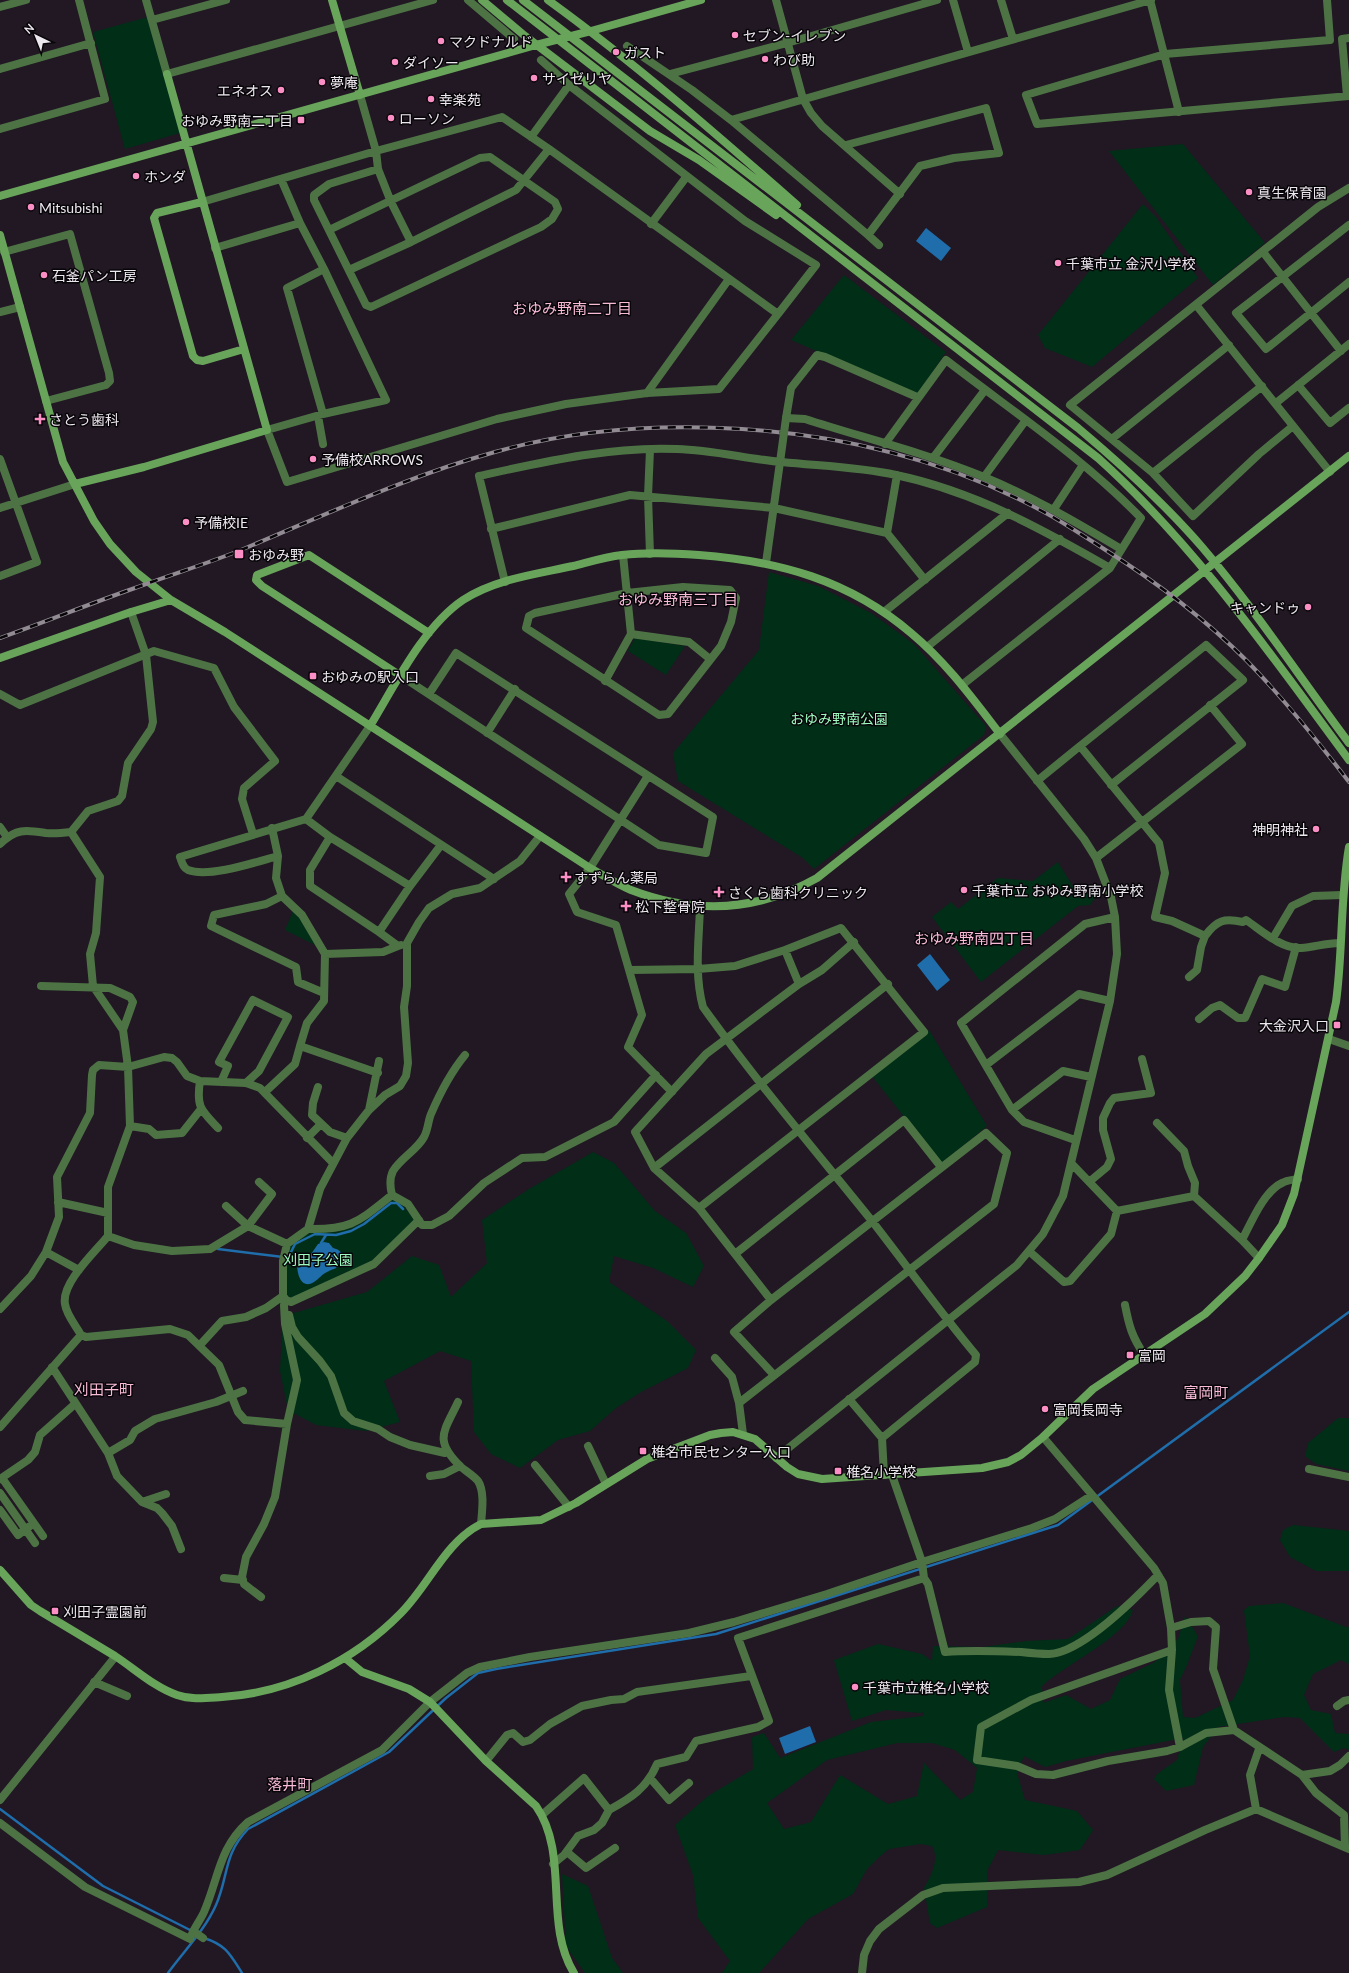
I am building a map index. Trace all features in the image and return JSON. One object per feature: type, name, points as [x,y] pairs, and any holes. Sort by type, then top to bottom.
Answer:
[{"type":"street","points":[[0,7],[26,0]]},
{"type":"street","points":[[0,128],[105,99],[79,0]]},
{"type":"street","points":[[146,0],[267,430],[287,482],[497,419],[566,404],[647,393],[719,390],[816,265],[745,221],[569,85],[540,60]]},
{"type":"street","points":[[152,20],[226,0]]},
{"type":"street","points":[[332,0],[376,151],[378,170],[391,202],[411,242]]},
{"type":"street","points":[[167,74],[433,0]]},
{"type":"street","points":[[468,0],[514,40]]},
{"type":"street","points":[[482,0],[536,45],[650,131],[699,160],[791,226],[802,230]]},
{"type":"street","points":[[508,0],[802,230],[1098,458],[1140,498],[1205,571],[1349,760]]},
{"type":"street","points":[[523,0],[1104,449],[1156,498],[1215,563],[1349,743]]},
{"type":"street","points":[[548,0],[591,31],[737,153],[798,207],[807,219]]},
{"type":"street","points":[[0,196],[701,0]]},
{"type":"street","points":[[776,0],[803,99],[811,113],[822,126],[846,145],[900,194]]},
{"type":"street","points":[[670,74],[788,43],[938,0]]},
{"type":"street","points":[[953,0],[968,52]]},
{"type":"street","points":[[1001,0],[1013,39]]},
{"type":"street","points":[[731,120],[1150,0],[1180,112]]},
{"type":"street","points":[[1327,0],[1330,40],[1165,54],[1026,95],[1037,124],[1348,96],[1342,39],[1349,38]]},
{"type":"street","points":[[0,69],[91,43]]},
{"type":"street","points":[[627,46],[670,74],[731,120],[879,245]]},
{"type":"street","points":[[531,137],[569,85]]},
{"type":"street","points":[[846,145],[986,108],[999,153],[954,158],[920,166],[868,235]]},
{"type":"street","points":[[244,349],[203,361],[197,360],[192,356],[154,218],[157,213],[202,202],[376,151],[502,117],[549,149],[778,314]]},
{"type":"street","points":[[349,270],[411,242],[516,190],[549,149]]},
{"type":"street","points":[[329,230],[391,202],[480,158],[490,157],[555,202],[558,209],[552,219],[541,227],[371,307],[366,305],[314,200],[314,195],[329,184],[378,170]]},
{"type":"street","points":[[652,224],[687,176]]},
{"type":"street","points":[[0,508],[75,484],[150,465],[320,415],[386,400],[324,269],[300,223],[282,179]]},
{"type":"street","points":[[1293,426],[1259,454],[1193,516],[1153,473],[1070,405],[1197,306],[1318,207],[1349,188]]},
{"type":"street","points":[[215,248],[300,223]]},
{"type":"street","points":[[1349,225],[1236,313],[1266,349],[1349,282]]},
{"type":"street","points":[[4,252],[70,234],[110,381],[106,385],[46,401]]},
{"type":"street","points":[[0,235],[63,462],[94,521],[110,544],[136,572],[171,600],[590,868],[629,889],[663,900],[700,906],[734,906],[772,899],[799,888],[817,878],[1349,456]]},
{"type":"street","points":[[1263,252],[1341,351]]},
{"type":"street","points":[[323,444],[320,415],[287,288],[324,269]]},
{"type":"street","points":[[647,393],[729,279]]},
{"type":"street","points":[[1197,306],[1330,472]]},
{"type":"street","points":[[0,312],[20,307]]},
{"type":"street","points":[[1276,403],[1349,344]]},
{"type":"street","points":[[1112,438],[1229,345]]},
{"type":"street","points":[[766,563],[791,388],[816,355],[825,357],[917,398]]},
{"type":"street","points":[[885,444],[946,360],[1083,465],[1117,493],[1141,518],[1110,568],[962,685]]},
{"type":"street","points":[[1153,473],[1262,386]]},
{"type":"street","points":[[1298,386],[1330,423],[1349,408]]},
{"type":"street","points":[[933,458],[985,390]]},
{"type":"street","points":[[786,418],[805,420],[933,458],[984,477],[1054,509],[1121,549]]},
{"type":"street","points":[[984,477],[1026,420]]},
{"type":"street","points":[[504,582],[479,476],[582,456],[677,449],[734,454],[780,462],[861,468],[897,475],[947,489],[1008,513],[1060,539],[1110,568]]},
{"type":"street","points":[[650,450],[648,496],[650,554]]},
{"type":"street","points":[[0,459],[37,562],[0,576]]},
{"type":"street","points":[[1054,509],[1083,465]]},
{"type":"street","points":[[887,533],[897,475]]},
{"type":"street","points":[[492,529],[630,495],[774,508],[887,533],[925,580]]},
{"type":"street","points":[[884,612],[1008,513]]},
{"type":"street","points":[[927,647],[1060,539]]},
{"type":"street","points":[[278,856],[208,873],[188,870],[182,865],[180,857],[272,828],[306,819],[370,726],[438,621],[463,600],[504,582],[623,555],[650,554],[713,556],[766,563],[829,582],[884,612],[927,647],[962,685],[1084,839],[1096,858],[1109,892],[1115,917],[1117,954],[1110,1001],[1075,1140],[1071,1164],[1063,1196],[1043,1234],[1030,1252],[1000,1281],[776,1458]]},
{"type":"street","points":[[429,633],[308,555],[257,575],[256,580],[262,586],[659,845],[706,853],[713,817],[515,689],[456,653],[429,694]]},
{"type":"street","points":[[605,681],[631,634],[623,555]]},
{"type":"street","points":[[683,587],[730,590],[736,598],[731,622],[721,646],[710,659],[668,714],[659,715],[526,628],[529,616],[535,613],[627,593],[683,587]]},
{"type":"street","points":[[0,658],[131,612],[171,600]]},
{"type":"street","points":[[0,844],[7,837],[19,831],[32,829],[47,833],[71,832],[88,810],[118,802],[122,796],[128,763],[151,729],[153,722],[146,655],[131,612]]},
{"type":"street","points":[[631,634],[689,642],[710,659]]},
{"type":"street","points":[[1037,781],[1206,644],[1242,680],[1111,785]]},
{"type":"street","points":[[0,694],[20,705],[154,651],[214,668],[234,707],[275,761],[244,788],[242,799],[253,834]]},
{"type":"street","points":[[487,733],[515,689]]},
{"type":"street","points":[[1096,858],[1242,744],[1210,705]]},
{"type":"street","points":[[1080,746],[1159,843],[1164,873],[1155,916],[1172,921],[1205,936]]},
{"type":"street","points":[[336,776],[494,879]]},
{"type":"street","points":[[648,776],[590,868],[569,894],[577,912],[616,925],[642,1015],[628,1047],[672,1092]]},
{"type":"street","points":[[306,819],[330,836],[410,886]]},
{"type":"street","points":[[0,827],[7,837]]},
{"type":"street","points":[[265,1092],[295,1064],[307,1023],[324,1001],[326,954],[302,915],[282,896],[276,878],[278,856],[272,828]]},
{"type":"street","points":[[71,832],[100,877],[96,933],[90,954],[92,986],[123,1030],[128,1067],[130,1126],[108,1187],[108,1236],[79,1270],[66,1291],[65,1304],[81,1335],[86,1337],[170,1329],[188,1335],[219,1365],[238,1412],[246,1420],[287,1424]]},
{"type":"street","points":[[330,836],[310,870],[310,886],[398,946]]},
{"type":"street","points":[[448,1452],[445,1453],[410,1445],[390,1437],[378,1429],[353,1421],[344,1413],[331,1376],[320,1361],[298,1337],[292,1327],[285,1298],[282,1261],[287,1244],[308,1229],[320,1189],[347,1138],[369,1110],[385,1095],[400,1086],[406,1076],[408,1063],[404,1007],[407,986],[407,942],[429,908],[452,894],[480,888],[494,879],[520,862],[540,836]]},
{"type":"street","points":[[379,932],[410,886],[441,845]]},
{"type":"street","points":[[0,1570],[40,1611],[115,1656],[166,1690],[176,1694],[197,1698],[246,1696],[319,1672],[345,1658],[385,1630],[404,1611],[464,1534],[481,1524],[534,1522],[569,1507],[647,1460],[710,1435],[733,1432],[743,1434],[755,1439],[776,1458],[798,1474],[811,1478],[822,1479],[982,1468],[996,1466],[1021,1455],[1043,1437],[1093,1389],[1145,1356],[1205,1314],[1245,1276],[1282,1225],[1298,1179],[1329,1039],[1340,978],[1342,895],[1349,847]]},
{"type":"street","points":[[1273,938],[1292,906],[1313,896],[1342,895]]},
{"type":"street","points":[[282,896],[266,904],[214,915],[211,926],[296,967],[298,982],[324,993]]},
{"type":"street","points":[[700,906],[698,969],[699,990],[703,1007],[761,1084],[909,1269],[948,1322],[976,1355],[975,1362],[882,1438]]},
{"type":"street","points":[[1075,1140],[1024,1122],[1012,1110],[961,1023],[1085,924],[1115,917]]},
{"type":"street","points":[[1189,977],[1198,970],[1201,947],[1205,936],[1216,924],[1229,919],[1243,922],[1246,920],[1285,945],[1296,947],[1324,943],[1340,943]]},
{"type":"street","points":[[630,970],[698,969],[735,966],[785,950],[841,928],[888,984],[924,1032],[699,1208]]},
{"type":"street","points":[[326,954],[383,952],[407,942]]},
{"type":"street","points":[[772,1300],[699,1208],[654,1168],[635,1132],[706,1054],[799,984],[822,970],[854,942]]},
{"type":"street","points":[[1198,1019],[1212,1008],[1220,1005],[1238,1018],[1245,1018],[1262,979],[1284,987],[1296,947]]},
{"type":"street","points":[[785,950],[799,984]]},
{"type":"street","points":[[654,1168],[888,984]]},
{"type":"street","points":[[41,986],[95,989],[110,988],[130,997],[133,1002],[123,1030]]},
{"type":"street","points":[[986,1066],[1079,994],[1110,1001]]},
{"type":"street","points":[[221,1082],[228,1066],[219,1062],[253,1000],[288,1017],[259,1071],[246,1083]]},
{"type":"street","points":[[1329,1039],[1349,1046]]},
{"type":"street","points":[[300,1046],[378,1073]]},
{"type":"street","points":[[465,1055],[453,1070],[431,1114],[425,1135],[421,1142],[394,1170],[390,1178],[392,1195],[408,1204],[422,1225],[432,1225],[449,1216],[484,1182],[522,1158],[545,1157],[614,1122],[656,1075]]},
{"type":"street","points":[[0,1309],[32,1276],[46,1252],[59,1217],[57,1177],[90,1113],[93,1070],[99,1065],[128,1067],[164,1057],[172,1058],[177,1062],[187,1076],[200,1081],[246,1083],[265,1092],[307,1138],[333,1163]]},
{"type":"street","points":[[1089,1182],[1108,1167],[1111,1159],[1103,1130],[1103,1118],[1110,1103],[1114,1098],[1151,1093],[1142,1059]]},
{"type":"street","points":[[369,1110],[378,1073],[379,1061]]},
{"type":"street","points":[[1012,1110],[1063,1071],[1091,1077]]},
{"type":"street","points":[[200,1081],[198,1096],[201,1109],[218,1128]]},
{"type":"street","points":[[318,1087],[313,1103],[312,1115],[320,1125],[330,1132],[347,1138]]},
{"type":"street","points":[[130,1126],[149,1128],[156,1134],[182,1133],[201,1109]]},
{"type":"street","points":[[736,1254],[904,1120],[941,1168]]},
{"type":"street","points":[[1158,1123],[1184,1151],[1195,1183],[1194,1196]]},
{"type":"street","points":[[307,1138],[320,1125]]},
{"type":"street","points":[[739,1403],[994,1204],[1007,1154],[986,1132],[871,1221],[734,1332],[774,1375]]},
{"type":"street","points":[[1071,1164],[1117,1211]]},
{"type":"street","points":[[1242,1240],[1262,1203],[1272,1192],[1282,1183],[1298,1179]]},
{"type":"street","points":[[108,1236],[134,1245],[172,1251],[210,1249],[248,1226],[272,1194],[259,1182]]},
{"type":"street","points":[[308,1229],[332,1230],[345,1227],[363,1218],[392,1195]]},
{"type":"street","points":[[1194,1196],[1242,1240],[1259,1258]]},
{"type":"street","points":[[1117,1211],[1194,1196]]},
{"type":"street","points":[[58,1202],[108,1213]]},
{"type":"street","points":[[226,1206],[248,1226],[287,1244]]},
{"type":"street","points":[[1030,1252],[1064,1282],[1070,1280],[1111,1234],[1117,1211]]},
{"type":"street","points":[[285,1298],[291,1302],[374,1264],[419,1220]]},
{"type":"street","points":[[46,1252],[79,1270]]},
{"type":"street","points":[[200,1345],[222,1321],[246,1317],[285,1298]]},
{"type":"street","points":[[261,1596],[244,1584],[242,1578],[246,1557],[264,1524],[276,1497],[287,1424],[297,1380],[285,1324],[285,1298]]},
{"type":"street","points":[[1125,1304],[1129,1329],[1135,1342],[1145,1356]]},
{"type":"street","points":[[0,1427],[81,1335]]},
{"type":"street","points":[[715,1358],[732,1377],[739,1403],[743,1434]]},
{"type":"street","points":[[52,1367],[108,1453],[117,1476],[142,1502],[157,1508],[162,1513],[172,1526],[181,1550]]},
{"type":"street","points":[[108,1453],[130,1440],[135,1431],[143,1424],[243,1391]]},
{"type":"street","points":[[849,1399],[882,1438],[888,1475],[922,1562],[924,1578],[928,1584],[945,1652],[1014,1652],[1050,1654],[1064,1650],[1095,1633],[1133,1601],[1158,1575]]},
{"type":"street","points":[[458,1402],[443,1434],[443,1442],[448,1452],[460,1466],[478,1481],[482,1496],[481,1524]]},
{"type":"street","points":[[43,1536],[1,1479],[28,1460],[35,1452],[40,1435],[75,1404]]},
{"type":"street","points":[[1043,1437],[1158,1575],[1163,1583],[1171,1628],[1172,1650],[1169,1690],[1180,1747]]},
{"type":"street","points":[[588,1446],[606,1484]]},
{"type":"street","points":[[430,1476],[444,1474],[460,1466]]},
{"type":"street","points":[[535,1466],[569,1507]]},
{"type":"street","points":[[1309,1469],[1349,1476]]},
{"type":"street","points":[[0,1492],[35,1543]]},
{"type":"street","points":[[142,1502],[166,1494]]},
{"type":"street","points":[[0,1823],[84,1887],[190,1939],[204,1913],[216,1881],[223,1854],[238,1830],[248,1822],[382,1750],[430,1702],[467,1673],[480,1667],[530,1657],[689,1634],[827,1594],[1055,1519],[1092,1495]]},
{"type":"street","points":[[0,1510],[18,1535],[34,1523]]},
{"type":"street","points":[[224,1578],[243,1580]]},
{"type":"street","points":[[553,1864],[567,1852],[578,1836],[594,1830],[602,1823],[609,1810],[630,1799],[650,1778],[657,1764],[686,1757],[696,1741],[758,1727],[769,1721],[738,1638],[924,1578]]},
{"type":"street","points":[[862,1973],[864,1955],[870,1941],[879,1929],[923,1896],[943,1888],[1079,1882],[1107,1875],[1204,1830],[1256,1809],[1347,1848],[1344,1815],[1316,1793],[1302,1775],[1259,1749],[1234,1730],[1213,1669],[1216,1627],[1209,1621],[1191,1622],[1171,1628]]},
{"type":"street","points":[[1172,1650],[1031,1700],[980,1727],[977,1760],[1017,1766],[1036,1774],[1053,1775],[1108,1761],[1167,1751],[1180,1747],[1206,1733],[1234,1730]]},
{"type":"street","points":[[0,1800],[115,1656]]},
{"type":"street","points":[[345,1658],[362,1672],[409,1689],[430,1702],[486,1761],[529,1800],[542,1816],[550,1836],[562,1944],[574,1973]]},
{"type":"street","points":[[486,1761],[507,1735],[513,1733],[523,1742],[530,1740],[550,1724],[582,1706],[624,1699],[637,1692],[751,1676]]},
{"type":"street","points":[[94,1682],[127,1696]]},
{"type":"street","points":[[1337,1706],[1344,1701],[1349,1700]]},
{"type":"street","points":[[1256,1809],[1250,1775],[1259,1749]]},
{"type":"street","points":[[1302,1775],[1330,1771],[1340,1765],[1349,1756]]},
{"type":"street","points":[[542,1816],[584,1778],[609,1810]]},
{"type":"street","points":[[650,1778],[669,1800],[689,1783]]},
{"type":"street","points":[[567,1852],[586,1868],[615,1848]]},
{"type":"street","points":[[193,1931],[203,1938]]},
{"type":"green space","points":[[148,17],[180,133],[125,149],[93,32]]},
{"type":"green space","points":[[1183,144],[1265,243],[1213,285],[1109,151]]},
{"type":"green space","points":[[1143,204],[1156,217],[1198,278],[1092,367],[1045,348],[1038,335]]},
{"type":"green space","points":[[844,275],[946,352],[917,395],[791,340]]},
{"type":"green space","name":"おゆみ野南公園","points":[[769,572],[818,586],[871,613],[914,644],[986,726],[984,735],[814,869],[803,858],[678,781],[673,753],[759,650]]},
{"type":"green space","points":[[635,638],[685,646],[666,675],[628,651]]},
{"type":"green space","points":[[1058,862],[1077,893],[1090,885],[1097,895],[1090,905],[1078,906],[981,982],[932,917],[951,902],[958,909],[998,878],[1033,881]]},
{"type":"green space","points":[[293,911],[300,918],[317,946],[285,930]]},
{"type":"green space","points":[[929,1030],[987,1126],[941,1164],[872,1076]]},
{"type":"green space","points":[[593,1152],[614,1163],[655,1211],[686,1233],[704,1266],[693,1287],[653,1268],[614,1256],[609,1282],[667,1321],[696,1350],[688,1368],[641,1392],[616,1408],[590,1431],[558,1440],[520,1468],[491,1454],[474,1432],[471,1361],[440,1351],[384,1381],[400,1422],[366,1431],[316,1425],[288,1410],[280,1371],[283,1316],[367,1292],[412,1256],[439,1265],[451,1297],[487,1263],[482,1220],[529,1189]]},
{"type":"green space","name":"刈田子公園","points":[[394,1199],[401,1203],[415,1220],[373,1262],[291,1299],[287,1295],[285,1256],[292,1242],[314,1231],[335,1232],[351,1228],[363,1222]]},
{"type":"green space","points":[[1338,1418],[1349,1418],[1349,1471],[1316,1464],[1305,1456],[1308,1443]]},
{"type":"green space","points":[[1293,1525],[1349,1531],[1349,1571],[1316,1571],[1290,1557],[1280,1540],[1283,1530]]},
{"type":"green space","points":[[1283,1603],[1349,1627],[1349,1664],[1341,1660],[1313,1674],[1304,1695],[1311,1710],[1331,1714],[1335,1733],[1349,1734],[1349,1750],[1344,1748],[1334,1752],[1300,1718],[1284,1717],[1218,1727],[1203,1747],[1194,1785],[1166,1791],[1154,1779],[1157,1774],[1177,1760],[1183,1738],[1066,1761],[1045,1767],[1024,1756],[1017,1773],[1025,1800],[1077,1811],[1093,1830],[1080,1850],[1044,1855],[998,1850],[987,1871],[987,1907],[937,1928],[930,1923],[924,1888],[932,1873],[935,1862],[932,1846],[921,1844],[889,1849],[867,1869],[853,1894],[808,1919],[759,1973],[722,1973],[730,1961],[698,1918],[693,1875],[675,1825],[708,1796],[753,1769],[752,1737],[764,1733],[780,1758],[871,1722],[923,1716],[924,1712],[920,1713],[886,1710],[852,1721],[834,1660],[878,1644],[922,1654],[932,1661],[933,1646],[983,1647],[1026,1641],[1068,1639],[1117,1606],[1133,1610],[1128,1620],[1119,1630],[1042,1686],[1043,1703],[1066,1695],[1091,1709],[1110,1700],[1120,1679],[1155,1662],[1178,1639],[1185,1616],[1198,1636],[1180,1680],[1183,1717],[1195,1718],[1233,1700],[1243,1680],[1250,1656],[1244,1610],[1249,1606]],"holes":[[[897,1743],[932,1743],[955,1750],[977,1768],[973,1792],[960,1800],[924,1763],[917,1796],[888,1804],[840,1775],[811,1822],[784,1829],[767,1803],[827,1760]]]},
{"type":"green space","points":[[562,1874],[588,1886],[612,1958],[623,1973],[585,1973],[566,1946]]},
{"type":"water","points":[[926,228],[951,248],[941,261],[916,241]]},
{"type":"water","points":[[930,954],[950,980],[937,991],[917,965]]},
{"type":"water","points":[[324,1242],[329,1243],[333,1248],[340,1251],[343,1257],[343,1262],[314,1282],[306,1284],[299,1276],[297,1264],[309,1257],[318,1244]]},
{"type":"water","points":[[810,1726],[816,1742],[785,1754],[779,1738]]},
{"type":"waterway","points":[[288,1258],[295,1244],[315,1234],[336,1235],[351,1231],[364,1224],[391,1203],[397,1203],[403,1209]]},
{"type":"waterway","points":[[321,1243],[326,1235]]},
{"type":"waterway","points":[[218,1249],[283,1257]]},
{"type":"waterway","points":[[288,1258],[298,1262]]},
{"type":"waterway","points":[[168,1973],[206,1923],[216,1905],[234,1848],[248,1829],[389,1752],[446,1698],[478,1673],[716,1634],[1058,1525],[1349,1312]]},
{"type":"waterway","points":[[0,1809],[103,1886],[192,1931]]},
{"type":"waterway","points":[[204,1938],[223,1947],[234,1960],[242,1973]]},
{"type":"railway","points":[[0,638],[241,550],[399,484],[495,452],[551,439],[607,431],[692,427],[763,431],[849,443],[933,465],[1014,497],[1053,517],[1142,574],[1196,615],[1231,645],[1287,705],[1349,782]]},
{"type":"place","name":"セブン-イレブン","points":[[735,35]]},
{"type":"place","name":"マクドナルド","points":[[441,41]]},
{"type":"place","name":"ガスト","points":[[616,52]]},
{"type":"place","name":"わび助","points":[[765,59]]},
{"type":"place","name":"ダイソー","points":[[395,62]]},
{"type":"place","name":"サイゼリヤ","points":[[534,78]]},
{"type":"place","name":"夢庵","points":[[322,82]]},
{"type":"place","name":"エネオス","points":[[281,90]]},
{"type":"place","name":"幸楽苑","points":[[431,99]]},
{"type":"place","name":"ローソン","points":[[391,118]]},
{"type":"place","name":"おゆみ野南二丁目","points":[[301,120]]},
{"type":"place","name":"ホンダ","points":[[136,176]]},
{"type":"place","name":"真生保育園","points":[[1249,192]]},
{"type":"place","name":"Mitsubishi","points":[[31,207]]},
{"type":"place","name":"千葉市立 金沢小学校","points":[[1058,263]]},
{"type":"place","name":"石釜パン工房","points":[[44,275]]},
{"type":"place","name":"さとう歯科","points":[[40,419]]},
{"type":"place","name":"予備校ARROWS","points":[[313,459]]},
{"type":"place","name":"予備校IE","points":[[186,522]]},
{"type":"place","name":"おゆみ野","points":[[239,554]]},
{"type":"place","name":"キャンドゥ","points":[[1308,607]]},
{"type":"place","name":"おゆみの駅入口","points":[[313,676]]},
{"type":"place","name":"神明神社","points":[[1316,829]]},
{"type":"place","name":"すずらん薬局","points":[[566,877]]},
{"type":"place","name":"千葉市立 おゆみ野南小学校","points":[[964,890]]},
{"type":"place","name":"さくら歯科クリニック","points":[[719,892]]},
{"type":"place","name":"松下整骨院","points":[[626,906]]},
{"type":"place","name":"大金沢入口","points":[[1337,1025]]},
{"type":"place","name":"富岡","points":[[1130,1355]]},
{"type":"place","name":"富岡長岡寺","points":[[1045,1409]]},
{"type":"place","name":"椎名市民センター入口","points":[[643,1451]]},
{"type":"place","name":"椎名小学校","points":[[838,1471]]},
{"type":"place","name":"刈田子霊園前","points":[[55,1611]]},
{"type":"place","name":"千葉市立椎名小学校","points":[[855,1687]]},
{"type":"district","name":"おゆみ野南二丁目","points":[[572,308]]},
{"type":"district","name":"おゆみ野南三丁目","points":[[678,599]]},
{"type":"district","name":"おゆみ野南四丁目","points":[[974,938]]},
{"type":"district","name":"刈田子町","points":[[104,1389]]},
{"type":"district","name":"富岡町","points":[[1206,1392]]},
{"type":"district","name":"落井町","points":[[290,1784]]}]
